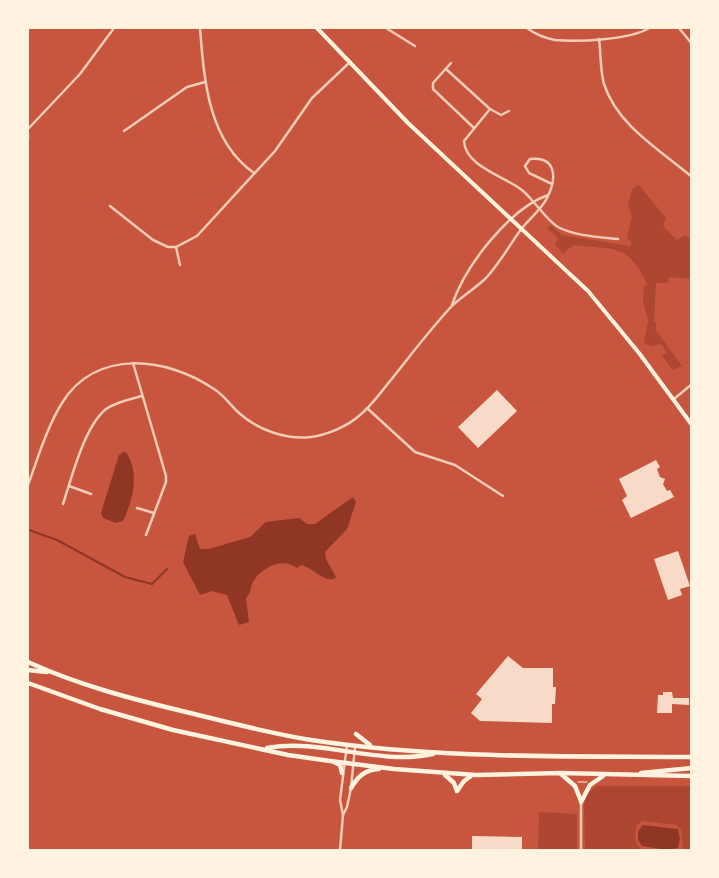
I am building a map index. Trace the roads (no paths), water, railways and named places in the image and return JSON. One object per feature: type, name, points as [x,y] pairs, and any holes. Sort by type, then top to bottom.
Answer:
[{"type":"highway","points":[[28,662],[48,672],[124,696],[239,726],[347,744],[436,753],[504,756],[692,756]]},
{"type":"highway","points":[[28,670],[48,672]]},
{"type":"highway","points":[[28,683],[100,709],[173,730],[288,755],[330,761],[394,769],[476,775],[692,776]]},
{"type":"highway","points":[[356,734],[373,747]]},
{"type":"highway","points":[[265,749],[293,745],[405,758],[436,753]]},
{"type":"highway","points":[[330,761],[340,766],[342,773]]},
{"type":"highway","points":[[630,775],[692,768]]},
{"type":"highway","points":[[351,788],[359,776],[365,772],[394,769]]},
{"type":"highway","points":[[442,773],[452,780],[457,790],[464,781],[476,775]]},
{"type":"highway","points":[[560,774],[575,786],[581,802]]},
{"type":"highway","points":[[581,802],[590,784],[607,775]]},
{"type":"main road","points":[[317,28],[408,123],[565,268],[596,300],[674,399],[692,425]]},
{"type":"street","points":[[28,128],[80,74],[114,28]]},
{"type":"street","points":[[200,28],[206,82],[220,135],[232,154],[254,173]]},
{"type":"street","points":[[386,28],[415,46]]},
{"type":"street","points":[[527,28],[534,33],[555,40],[599,39],[635,35],[650,28]]},
{"type":"street","points":[[678,28],[692,44]]},
{"type":"street","points":[[599,39],[603,82],[611,103],[622,119],[692,178]]},
{"type":"street","points":[[110,206],[153,240],[168,247],[176,248],[198,236],[275,151],[312,98],[349,63]]},
{"type":"street","points":[[451,63],[433,83],[433,89],[474,128]]},
{"type":"street","points":[[446,69],[490,109],[501,114],[509,111]]},
{"type":"street","points":[[124,131],[187,87],[206,82]]},
{"type":"street","points":[[490,109],[464,141],[468,152],[485,170],[519,188],[557,226],[582,234],[618,239]]},
{"type":"street","points":[[28,485],[62,403],[75,386],[86,377],[105,369],[133,363],[155,364],[196,378],[216,390],[245,418],[266,430],[284,435],[310,437],[324,434],[349,422],[367,408],[452,306],[471,293],[489,275],[521,229],[540,208],[552,184],[553,170],[549,162],[538,158],[530,159],[526,166],[529,173],[552,184]]},
{"type":"street","points":[[452,306],[463,277],[476,258],[533,201],[548,195]]},
{"type":"street","points":[[176,248],[180,265]]},
{"type":"street","points":[[133,363],[166,476],[166,482],[146,535]]},
{"type":"street","points":[[674,399],[692,384]]},
{"type":"street","points":[[63,504],[86,441],[94,425],[106,409],[122,401],[142,396]]},
{"type":"street","points":[[367,408],[397,438],[415,452],[455,465],[503,496]]},
{"type":"street","points":[[69,486],[91,494]]},
{"type":"street","points":[[138,508],[154,513]]},
{"type":"street","points":[[340,850],[343,815],[340,800],[347,744]]},
{"type":"street","points":[[343,815],[347,807],[351,788],[355,745]]},
{"type":"street","points":[[581,802],[581,850]]},
{"type":"waterway","points":[[29,530],[57,540],[125,577],[152,584],[167,569]]}]
